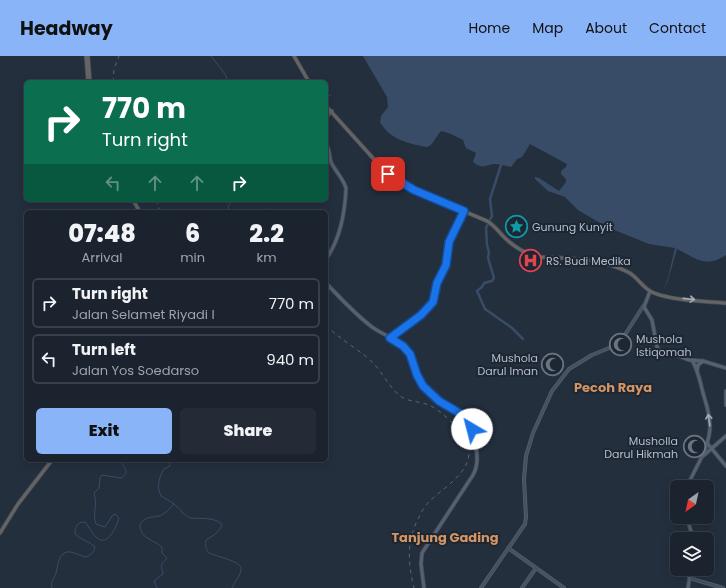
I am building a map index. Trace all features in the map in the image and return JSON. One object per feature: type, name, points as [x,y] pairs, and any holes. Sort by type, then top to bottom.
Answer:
[{"type":"highway","points":[[87,56],[89,80]]},
{"type":"highway","points":[[293,56],[307,80]]},
{"type":"highway","points":[[328,107],[381,167],[394,177],[414,189],[489,221],[509,241],[527,253],[538,257],[595,261],[616,267],[631,274],[650,292],[675,298],[726,303]]},
{"type":"highway","points":[[0,529],[20,498],[49,462]]},
{"type":"highway","points":[[0,533],[18,504],[50,462]]},
{"type":"main road","points":[[328,115],[332,111]]},
{"type":"main road","points":[[328,147],[332,163],[346,188],[341,228],[335,245],[328,256]]},
{"type":"main road","points":[[390,338],[421,315],[433,302],[437,283],[446,265],[449,242],[465,210]]},
{"type":"main road","points":[[328,285],[346,304],[373,328],[403,346],[410,354],[417,375],[423,386],[439,401],[458,412],[466,420],[473,432],[477,450],[476,471],[422,553],[424,588]]},
{"type":"main road","points":[[481,588],[525,524],[524,480],[526,456],[534,431],[552,392],[569,368],[592,355],[618,345],[643,309],[650,292]]},
{"type":"main road","points":[[643,309],[652,320],[660,352],[663,354],[674,354],[692,360],[703,361],[726,368]]},
{"type":"main road","points":[[691,480],[705,452],[710,430],[710,423],[697,371],[692,360]]},
{"type":"main road","points":[[697,371],[698,365],[703,361]]},
{"type":"main road","points":[[726,392],[726,405]]},
{"type":"main road","points":[[705,452],[726,436]]},
{"type":"main road","points":[[707,443],[726,466]]},
{"type":"main road","points":[[508,548],[564,588]]},
{"type":"main road","points":[[522,588],[536,568]]},
{"type":"main road","points":[[688,588],[690,578],[723,588]]},
{"type":"water","points":[[363,56],[726,56],[726,255],[719,259],[706,262],[695,259],[677,249],[668,280],[663,291],[668,278],[675,248],[649,244],[607,227],[578,210],[565,197],[548,191],[535,179],[535,177],[539,178],[559,191],[566,182],[566,179],[561,174],[561,171],[567,164],[530,144],[522,157],[517,159],[511,167],[495,164],[482,166],[473,162],[476,153],[466,148],[463,140],[442,131],[431,145],[427,147],[394,137],[380,122],[381,116],[388,107],[387,97]]},
{"type":"waterway","points":[[211,56],[225,74],[227,80]]},
{"type":"waterway","points":[[501,165],[490,199],[492,216],[486,228],[489,252],[488,258],[494,278],[492,281],[484,283],[477,291],[485,309],[512,328],[523,339]]},
{"type":"waterway","points":[[230,210],[228,206],[231,202]]},
{"type":"waterway","points":[[265,210],[271,210]]},
{"type":"waterway","points":[[52,588],[52,582],[59,561],[64,553],[69,552],[86,557],[94,550],[95,547],[93,545],[75,534],[78,524],[85,522],[95,536],[101,540],[108,538],[114,531],[119,518],[115,514],[105,527],[96,524],[94,493],[99,488],[100,478],[102,475],[121,478],[126,474],[126,469],[120,462]]},
{"type":"waterway","points":[[170,462],[170,466],[164,469],[158,485],[161,496],[173,503],[188,517],[211,519],[222,524],[218,532],[206,540],[206,546],[209,553],[240,565],[240,573],[232,588]]},
{"type":"waterway","points":[[157,588],[154,581],[163,574],[162,565],[167,558],[162,553],[162,547],[142,533],[140,525],[146,519],[163,514],[170,509],[174,503]]},
{"type":"railway","points":[[113,80],[114,69],[119,56]]},
{"type":"railway","points":[[157,202],[159,210]]},
{"type":"railway","points":[[328,327],[371,361],[400,396],[429,405],[443,414],[461,433],[468,447],[469,456],[466,465],[455,479],[427,504],[415,526],[409,552],[410,570],[414,588]]},
{"type":"place","name":"Gunung Kunyit","points":[[516,227]]},
{"type":"place","name":"RS. Budi Medika","points":[[530,261]]},
{"type":"place","name":"Mushola Istiqomah","points":[[620,345]]},
{"type":"place","name":"Mushola Darul Iman","points":[[553,364]]},
{"type":"place","name":"Musholla Darul Hikmah","points":[[694,447]]},
{"type":"district","name":"Pecoh Raya","points":[[613,387]]},
{"type":"district","name":"Tanjung Gading","points":[[445,537]]},
{"type":"route","points":[[388,174],[414,190],[464,211],[449,242],[446,265],[436,285],[433,302],[413,322],[390,338],[401,344],[410,354],[419,381],[423,386],[439,401],[461,414],[472,429]]}]
